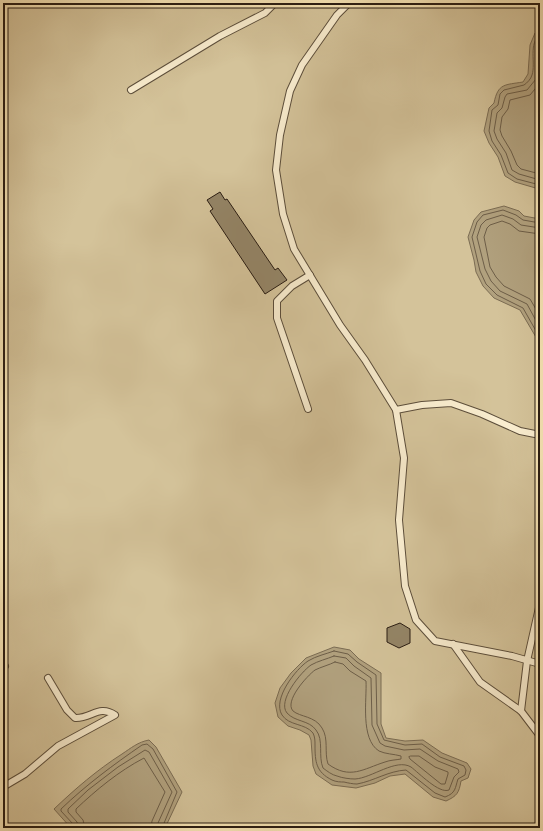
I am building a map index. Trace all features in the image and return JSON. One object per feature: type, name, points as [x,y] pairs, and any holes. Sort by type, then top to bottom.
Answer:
[{"type":"lane","points":[[131,90],[220,36],[265,13],[275,3]]},
{"type":"lane","points":[[349,3],[337,15],[302,65],[290,91],[280,135],[276,170],[282,214],[294,249],[340,325],[365,360],[396,410],[404,458],[399,520],[405,586],[416,620],[435,641],[512,656],[540,664]]},
{"type":"lane","points":[[308,409],[277,318],[277,301],[292,286],[310,275]]},
{"type":"lane","points":[[396,410],[422,405],[451,403],[482,414],[520,431],[540,435]]},
{"type":"lane","points":[[521,710],[527,661],[540,603]]},
{"type":"lane","points":[[454,644],[480,682],[521,710],[540,736]]},
{"type":"lane","points":[[3,787],[25,774],[58,746],[115,715],[108,710],[98,711],[83,718],[75,718],[67,710],[48,678]]},
{"type":"shaded area","points":[[3,3],[540,3],[540,828],[3,828]]},
{"type":"water","points":[[540,31],[540,191],[539,189],[515,182],[505,176],[498,157],[489,143],[484,131],[489,108],[494,103],[500,88],[523,82],[528,74],[530,45],[535,33]]},
{"type":"water","points":[[504,206],[519,211],[524,216],[540,219],[540,344],[520,310],[494,298],[483,286],[476,272],[468,237],[474,220],[481,212]]},
{"type":"water","points":[[334,647],[350,650],[359,659],[381,673],[381,724],[386,738],[405,741],[423,740],[442,753],[467,763],[471,769],[468,778],[461,781],[455,796],[446,801],[433,797],[405,774],[390,776],[375,783],[356,788],[332,785],[316,774],[313,766],[311,740],[309,735],[288,726],[278,717],[275,703],[280,688],[291,673],[306,658]]},
{"type":"water","points":[[149,740],[156,747],[182,792],[165,828],[71,828],[54,809],[78,787],[104,767],[141,742]]},
{"type":"building","points":[[220,192],[225,200],[227,199],[275,270],[278,268],[287,280],[265,294],[210,211],[213,209],[207,200]]},
{"type":"building","points":[[400,623],[410,629],[410,643],[399,648],[387,642],[387,628]]}]
